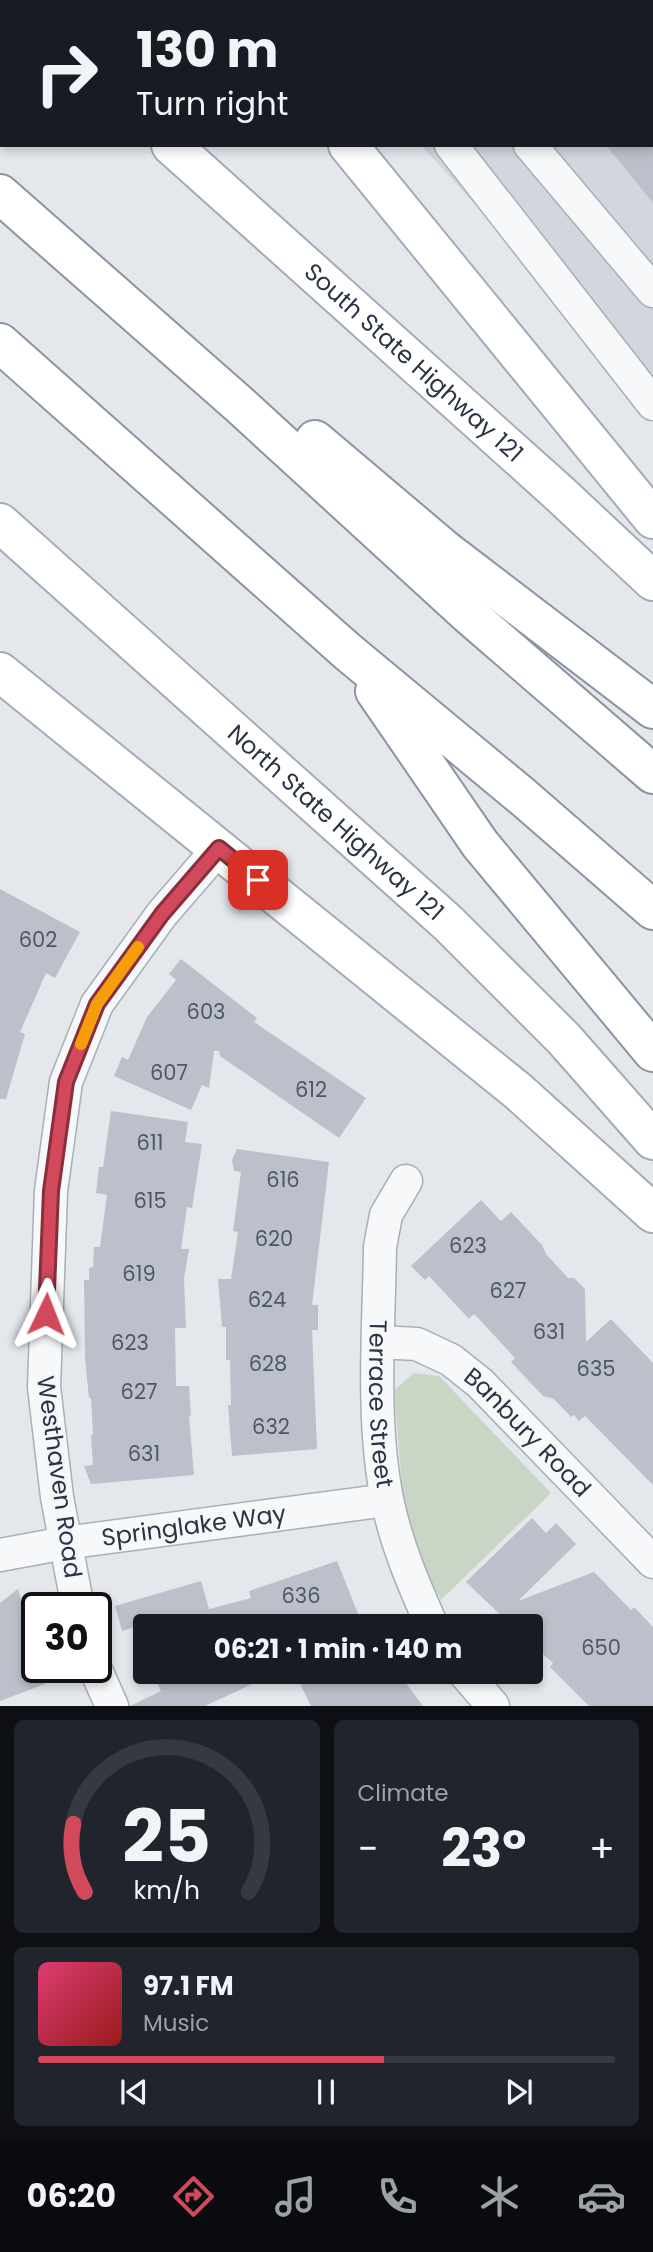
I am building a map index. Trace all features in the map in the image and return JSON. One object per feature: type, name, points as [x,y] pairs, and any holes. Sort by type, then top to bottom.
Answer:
[{"type":"main road","name":"South State Highway 121","points":[[173,147],[560,494],[653,581]]},
{"type":"main road","points":[[350,147],[653,519]]},
{"type":"main road","points":[[7,200],[241,406],[468,614],[653,774]]},
{"type":"main road","points":[[0,343],[348,652],[523,797],[653,910]]},
{"type":"main road","points":[[241,406],[293,422],[445,550],[653,709]]},
{"type":"main road","name":"North State Highway 121","points":[[0,523],[448,923],[564,1039],[653,1140]]},
{"type":"main road","points":[[348,652],[480,844],[653,1052]]},
{"type":"main road","points":[[0,672],[519,1092],[653,1213]]},
{"type":"street","points":[[453,147],[653,404]]},
{"type":"street","points":[[532,147],[653,291]]},
{"type":"street","name":"Westhaven Road","points":[[75,1592],[57,1497],[44,1387],[51,1191],[66,1082],[97,1004],[162,914],[219,848]]},
{"type":"street","name":"Terrace Street","points":[[406,1181],[386,1214],[380,1247],[379,1443],[387,1500],[403,1558],[427,1614]]},
{"type":"street","name":"Banbury Road","points":[[378,1342],[417,1344],[451,1360],[480,1384],[653,1562]]},
{"type":"street","name":"Springlake Way","points":[[0,1555],[65,1543],[387,1500]]},
{"type":"street","points":[[102,1683],[112,1706]]},
{"type":"street","points":[[474,1684],[493,1706]]},
{"type":"shaded area","points":[[423,147],[653,147],[653,401]]},
{"type":"green space","points":[[414,1373],[439,1376],[551,1493],[441,1600],[419,1556],[403,1497],[394,1390]]},
{"type":"building","points":[[608,147],[653,147],[653,203]]},
{"type":"building","points":[[0,889],[80,932],[55,978],[46,973],[20,1032],[25,1034],[6,1099],[0,1099]]},
{"type":"building","points":[[181,959],[257,1018],[254,1022],[366,1098],[339,1138],[220,1056],[219,1051],[214,1051],[209,1088],[202,1085],[191,1110],[114,1076],[122,1057],[128,1060],[147,1017],[176,980],[169,974]]},
{"type":"building","points":[[111,1111],[188,1122],[185,1142],[202,1144],[192,1208],[187,1207],[181,1249],[189,1249],[184,1279],[186,1328],[175,1328],[176,1386],[189,1386],[194,1475],[91,1484],[84,1466],[93,1465],[93,1434],[85,1358],[84,1280],[89,1280],[89,1268],[93,1267],[94,1247],[100,1247],[107,1195],[96,1193],[99,1167],[103,1167]]},
{"type":"building","points":[[237,1149],[329,1162],[312,1305],[318,1305],[318,1330],[312,1330],[317,1449],[232,1456],[228,1405],[231,1405],[230,1360],[226,1360],[226,1327],[222,1327],[218,1279],[231,1279],[238,1232],[233,1231],[241,1172],[234,1171],[232,1160]]},
{"type":"building","points":[[481,1200],[501,1221],[511,1212],[568,1278],[574,1278],[585,1289],[586,1342],[611,1319],[653,1363],[653,1485],[585,1416],[579,1421],[574,1415],[571,1417],[554,1399],[543,1396],[511,1362],[515,1358],[474,1314],[469,1319],[429,1276],[425,1280],[411,1266]]},
{"type":"building","points":[[532,1518],[546,1533],[556,1523],[576,1544],[518,1601],[594,1572],[631,1610],[634,1607],[653,1627],[653,1706],[589,1706],[550,1667],[553,1663],[543,1654],[543,1614],[499,1614],[466,1582]]},
{"type":"building","points":[[337,1561],[358,1614],[133,1614],[133,1628],[122,1631],[115,1606],[201,1581],[209,1609],[251,1598],[249,1591]]},
{"type":"building","points":[[18,1589],[21,1599],[21,1683],[45,1684],[0,1701],[0,1603]]},
{"type":"building","points":[[158,1684],[252,1684],[205,1706],[130,1706],[161,1691]]},
{"type":"building","points":[[300,1684],[407,1684],[423,1706],[311,1706]]},
{"type":"slow traffic","points":[[81,1044],[97,1004],[138,947]]},
{"type":"route","points":[[46,1314],[51,1191],[66,1082],[97,1004],[162,914],[219,848],[258,880]]}]
